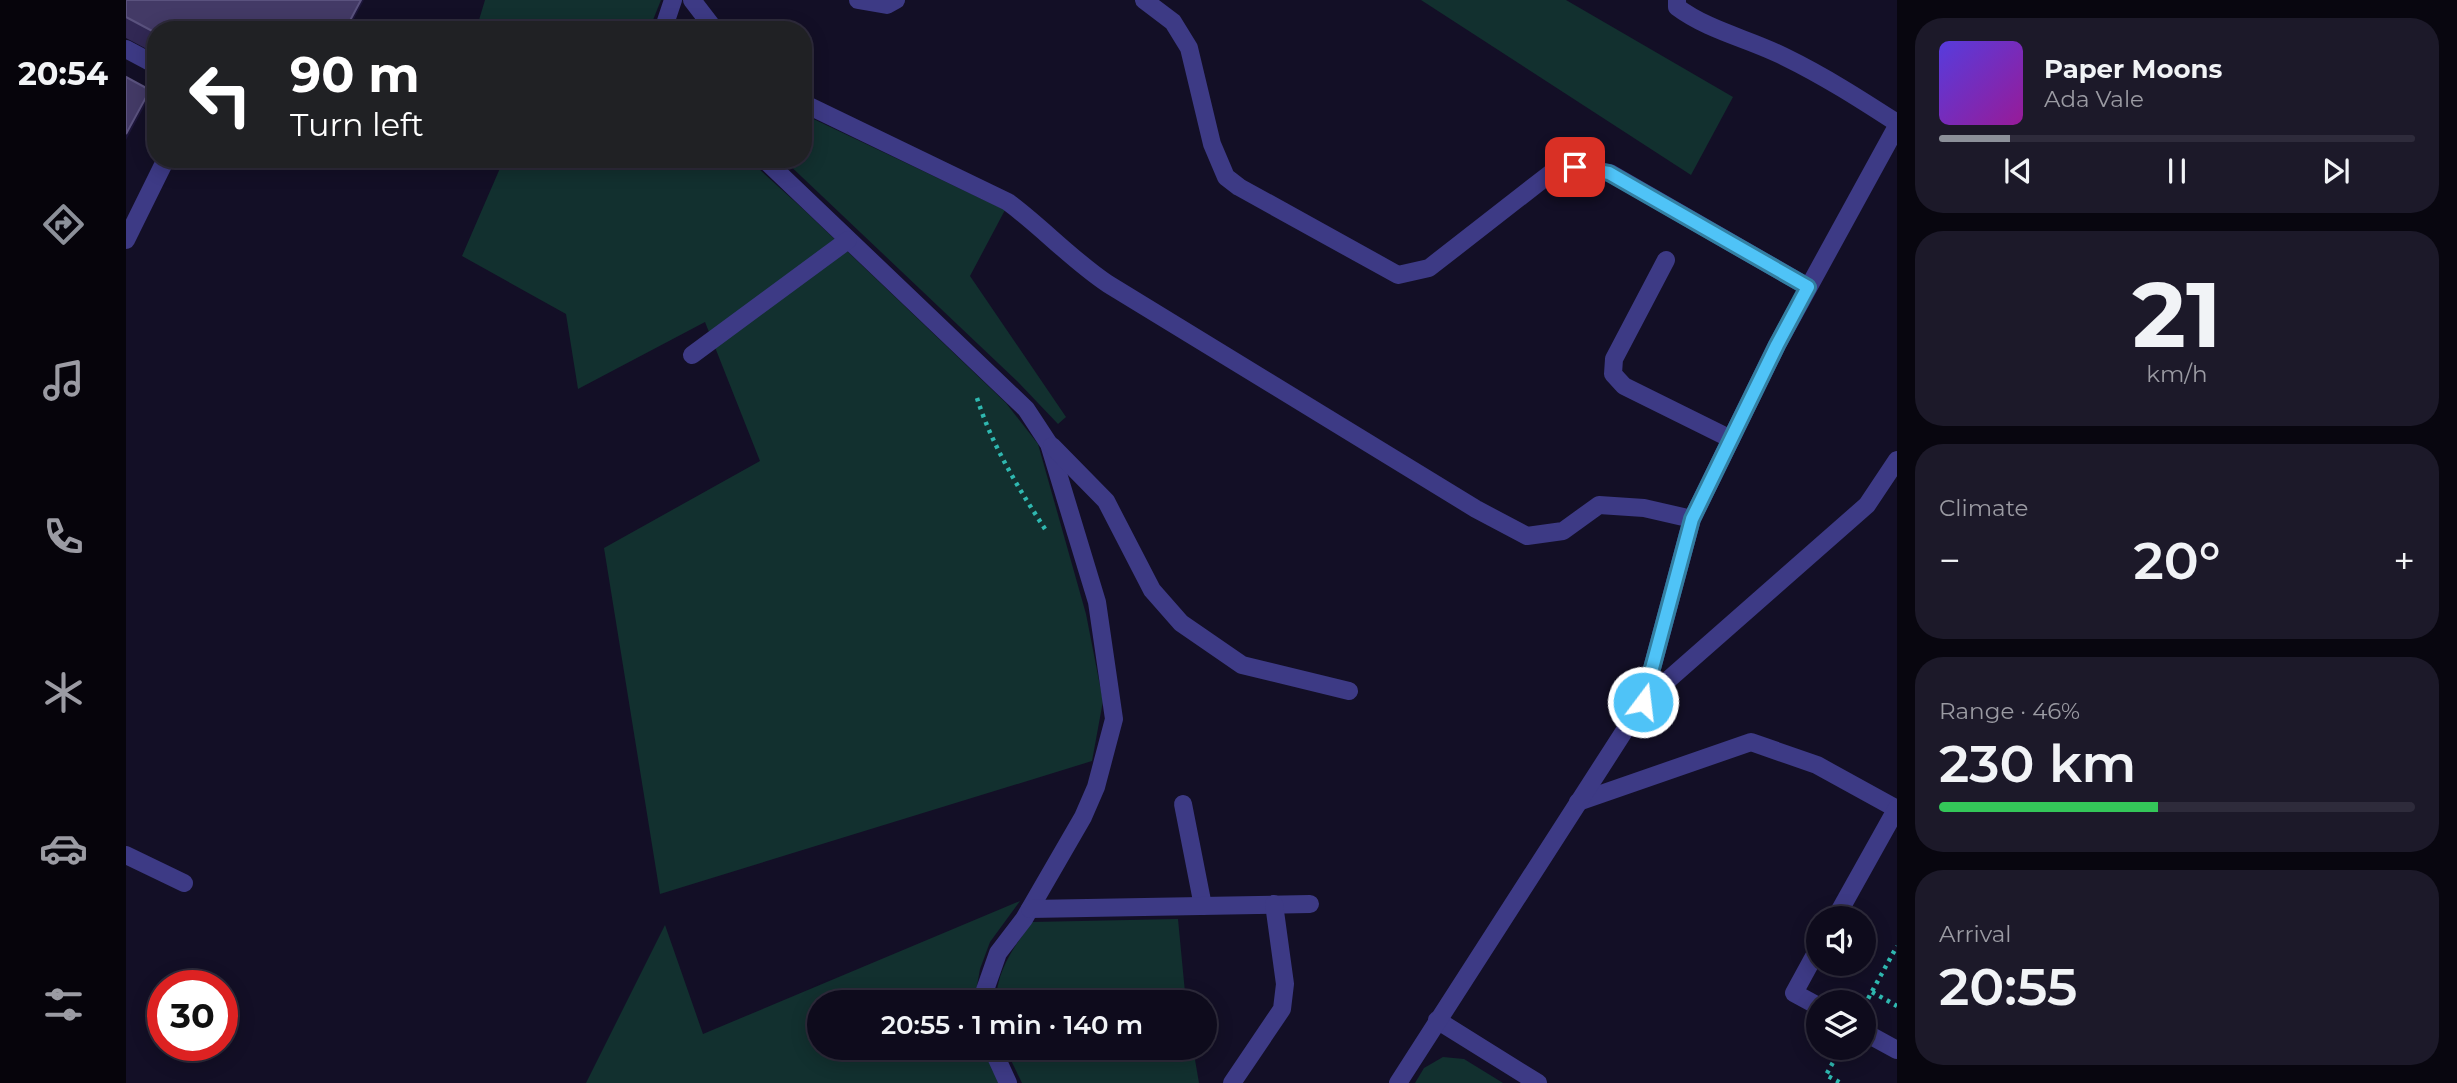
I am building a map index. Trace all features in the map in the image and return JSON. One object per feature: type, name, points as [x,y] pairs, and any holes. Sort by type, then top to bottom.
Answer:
[{"type":"street","points":[[666,21],[673,0]]},
{"type":"street","points":[[692,0],[708,21]]},
{"type":"street","points":[[858,0],[887,5],[897,0]]},
{"type":"street","points":[[1144,0],[1173,22],[1189,48],[1212,144],[1226,177],[1239,187],[1398,275],[1429,268],[1551,173],[1575,167],[1609,173],[1808,287]]},
{"type":"street","points":[[1643,702],[1692,519],[1777,345],[1897,125],[1831,81],[1784,56],[1692,18],[1677,7],[1677,0]]},
{"type":"street","points":[[126,49],[147,60]]},
{"type":"street","points":[[812,107],[1008,202],[1035,222],[1087,270],[1108,284],[1476,509],[1527,536],[1563,531],[1599,505],[1644,508],[1692,519]]},
{"type":"street","points":[[126,240],[162,168]]},
{"type":"street","points":[[773,168],[1026,409],[1049,444],[1107,500],[1152,590],[1181,623],[1242,665],[1349,691]]},
{"type":"street","points":[[692,355],[848,240]]},
{"type":"street","points":[[1666,260],[1614,359],[1613,374],[1624,386],[1731,439]]},
{"type":"street","points":[[985,990],[998,953],[1030,909],[1087,807],[1096,787],[1114,719],[1097,602],[1049,444]]},
{"type":"street","points":[[1398,1083],[1643,702],[1867,505],[1891,481],[1897,460]]},
{"type":"street","points":[[1578,802],[1751,742],[1817,765],[1897,809],[1842,906]]},
{"type":"street","points":[[1183,804],[1203,905]]},
{"type":"street","points":[[126,855],[184,883]]},
{"type":"street","points":[[1232,1083],[1282,1009],[1285,985],[1274,904]]},
{"type":"street","points":[[1030,909],[1310,904]]},
{"type":"street","points":[[1806,971],[1794,993],[1806,1000]]},
{"type":"street","points":[[1437,1020],[1538,1083]]},
{"type":"street","points":[[1876,1039],[1897,1050]]},
{"type":"street","points":[[997,1060],[1008,1083]]},
{"type":"path","points":[[976,394],[983,418],[1025,498],[1050,537]]},
{"type":"path","points":[[1873,990],[1897,946]]},
{"type":"path","points":[[1876,994],[1897,1006]]},
{"type":"path","points":[[1834,1060],[1826,1075],[1841,1083]]},
{"type":"green space","points":[[485,0],[661,0],[653,21],[479,21]]},
{"type":"green space","points":[[1421,0],[1566,0],[1733,97],[1691,175]]},
{"type":"green space","points":[[812,118],[1005,210],[970,276],[1066,417],[1058,424],[1018,382],[792,168],[812,168]]},
{"type":"green space","points":[[500,168],[758,168],[1006,403],[1038,444],[1086,614],[1103,701],[1092,761],[660,894],[604,548],[760,461],[705,322],[578,389],[566,314],[462,256]]},
{"type":"green space","points":[[1020,901],[990,942],[980,969],[976,990],[808,990]]},
{"type":"green space","points":[[1178,919],[1185,990],[997,990],[1013,950],[1032,922]]},
{"type":"green space","points":[[665,925],[703,1034],[807,990],[807,1060],[991,1060],[1000,1083],[586,1083]]},
{"type":"green space","points":[[1443,1057],[1464,1059],[1503,1083],[1415,1083],[1424,1068]]},
{"type":"green space","points":[[1011,1060],[1195,1060],[1199,1083],[1022,1083]]},
{"type":"building","points":[[126,0],[361,0],[350,21],[147,21],[147,28],[126,17]]},
{"type":"building","points":[[126,77],[147,88],[147,96],[126,134]]},
{"type":"route","points":[[1575,167],[1609,173],[1808,287],[1692,519],[1643,702]]}]
